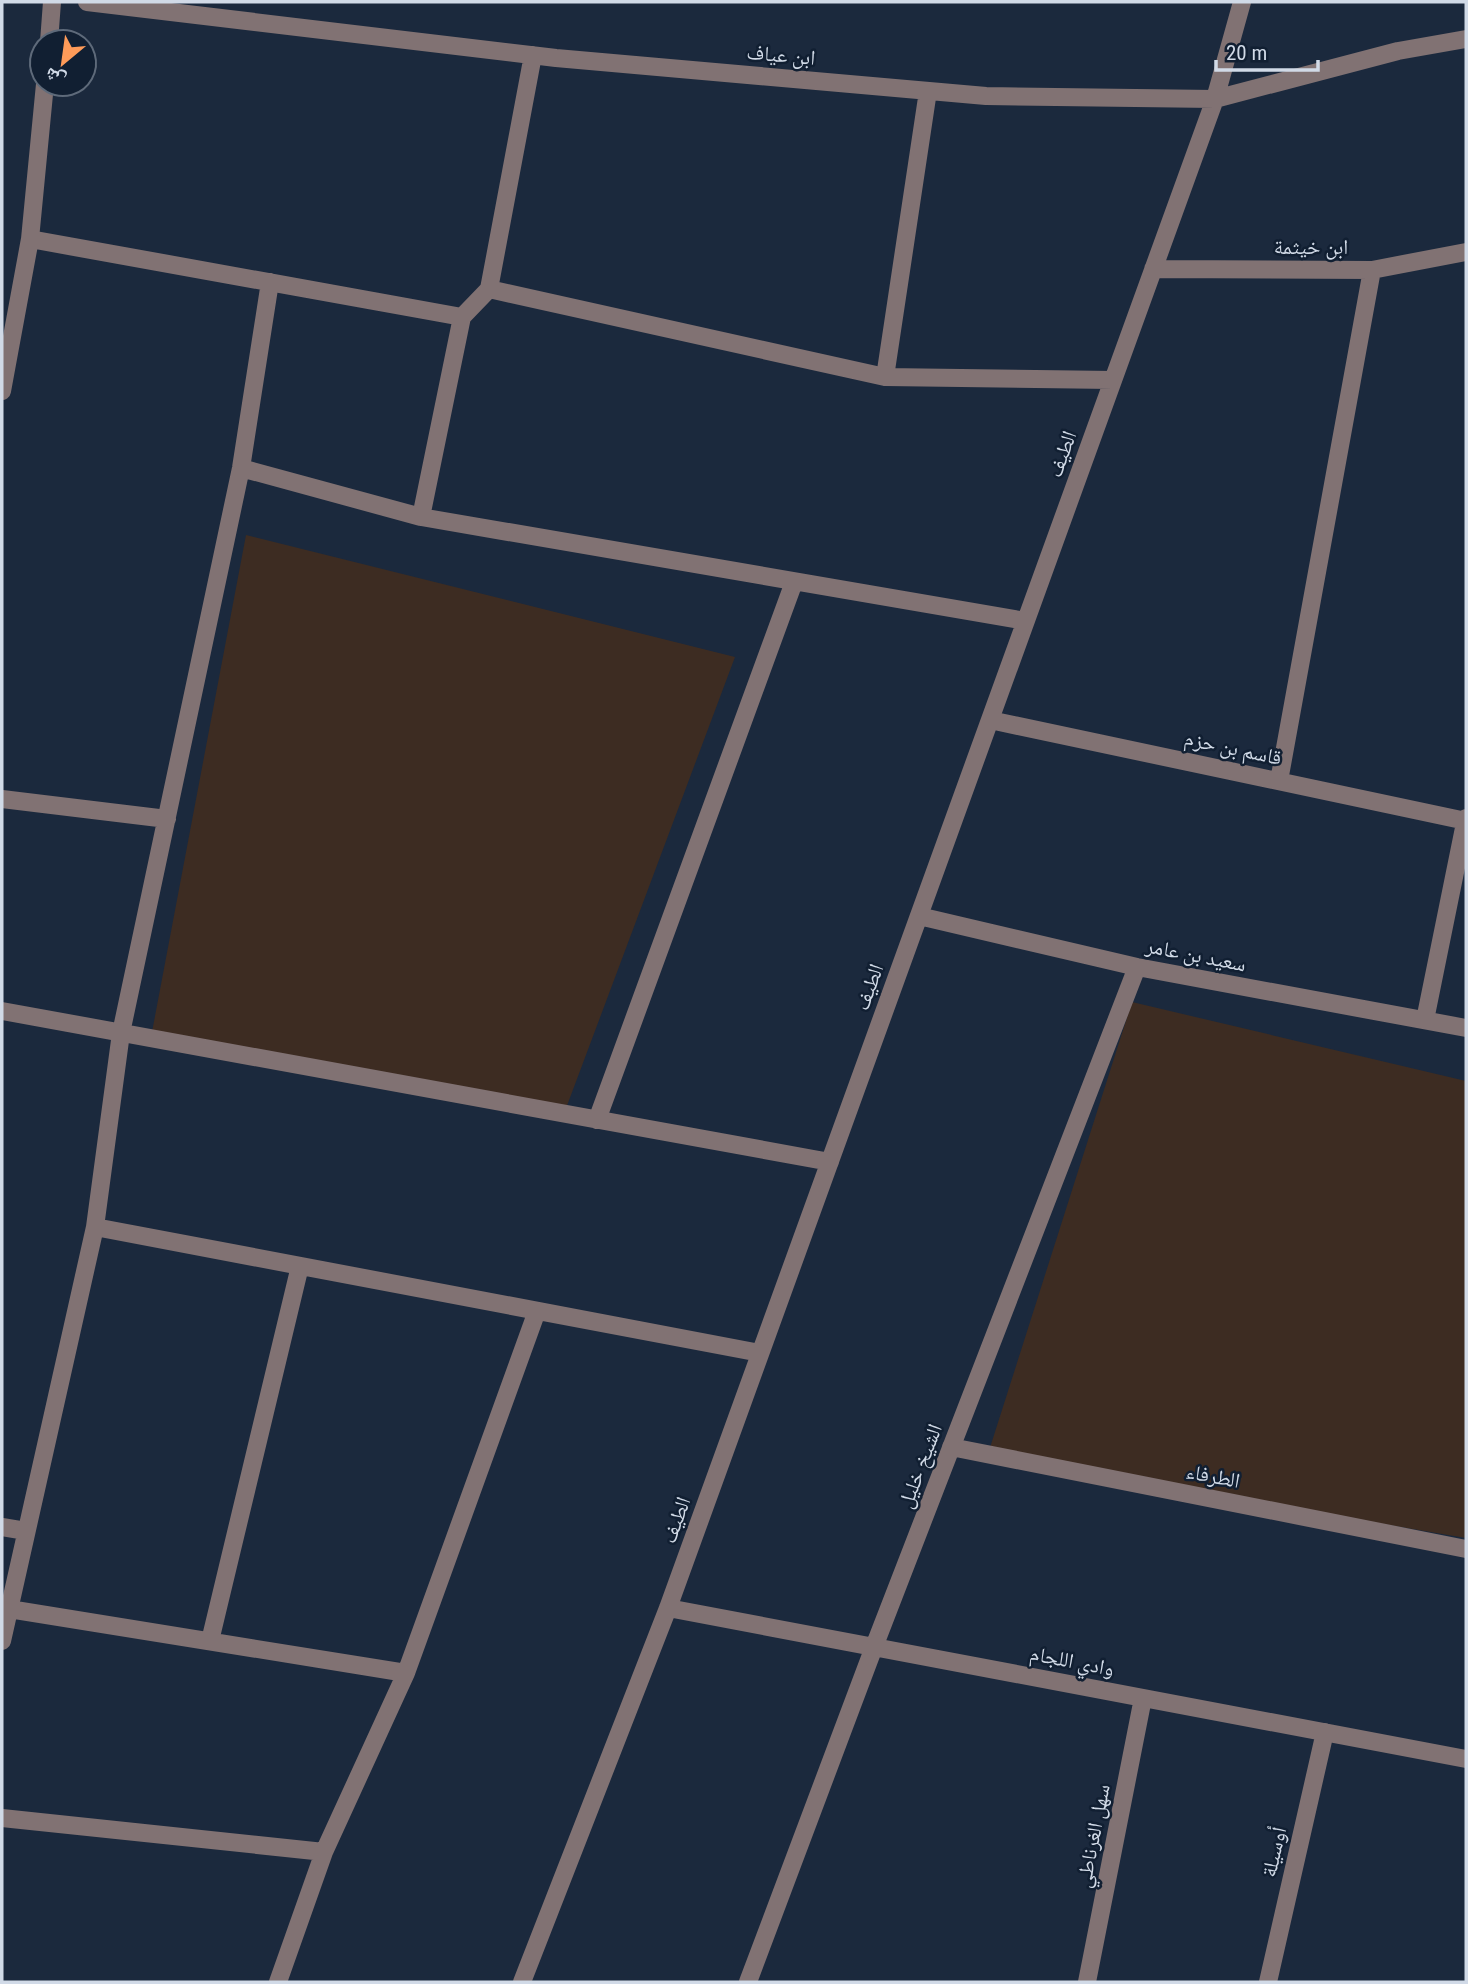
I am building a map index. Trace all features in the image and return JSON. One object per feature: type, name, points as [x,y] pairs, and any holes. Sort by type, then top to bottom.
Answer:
[{"type":"street","points":[[50,28],[52,2]]},
{"type":"street","name":"ابن عياف","points":[[87,2],[533,55],[986,96],[1215,99],[1398,51],[1466,39]]},
{"type":"street","name":"الطيف","points":[[522,1982],[668,1608],[1215,99],[1242,2]]},
{"type":"street","points":[[421,517],[462,317],[489,289],[533,55]]},
{"type":"street","points":[[885,377],[928,91]]},
{"type":"street","points":[[2,391],[30,239],[44,98]]},
{"type":"street","points":[[30,239],[462,317]]},
{"type":"street","name":"ابن خيثمة","points":[[1153,269],[1372,271],[1466,253]]},
{"type":"street","points":[[1279,781],[1372,271]]},
{"type":"street","points":[[2,1642],[95,1227],[121,1033],[241,468],[270,282]]},
{"type":"street","points":[[489,289],[885,377],[1113,380]]},
{"type":"street","points":[[241,468],[421,517],[1026,621]]},
{"type":"street","points":[[597,1120],[794,582]]},
{"type":"street","name":"قاسم بن حزم","points":[[990,720],[1466,820]]},
{"type":"street","points":[[2,799],[167,819]]},
{"type":"street","points":[[1425,1020],[1466,820]]},
{"type":"street","name":"سعيد بن عامر","points":[[919,916],[1137,967],[1466,1028]]},
{"type":"street","name":"الشيخ خليل","points":[[748,1982],[874,1647],[1137,967]]},
{"type":"street","points":[[2,1011],[830,1162]]},
{"type":"street","points":[[95,1227],[760,1353]]},
{"type":"street","points":[[210,1641],[300,1266]]},
{"type":"street","points":[[278,1982],[324,1852],[406,1673],[537,1311]]},
{"type":"street","name":"الطرفاء","points":[[951,1447],[1466,1549]]},
{"type":"street","points":[[2,1527],[26,1531]]},
{"type":"street","name":"وادي اللجام","points":[[668,1608],[1466,1759]]},
{"type":"street","points":[[9,1609],[406,1673]]},
{"type":"street","name":"سهل الغرناطي","points":[[1087,1982],[1143,1698]]},
{"type":"street","name":"أوسيلة","points":[[1268,1982],[1325,1732]]},
{"type":"street","points":[[2,1818],[324,1852]]},
{"type":"shaded area","points":[[246,535],[735,657],[565,1111],[152,1032]]},
{"type":"shaded area","points":[[1132,1002],[1466,1081],[1466,1538],[987,1457]]}]
